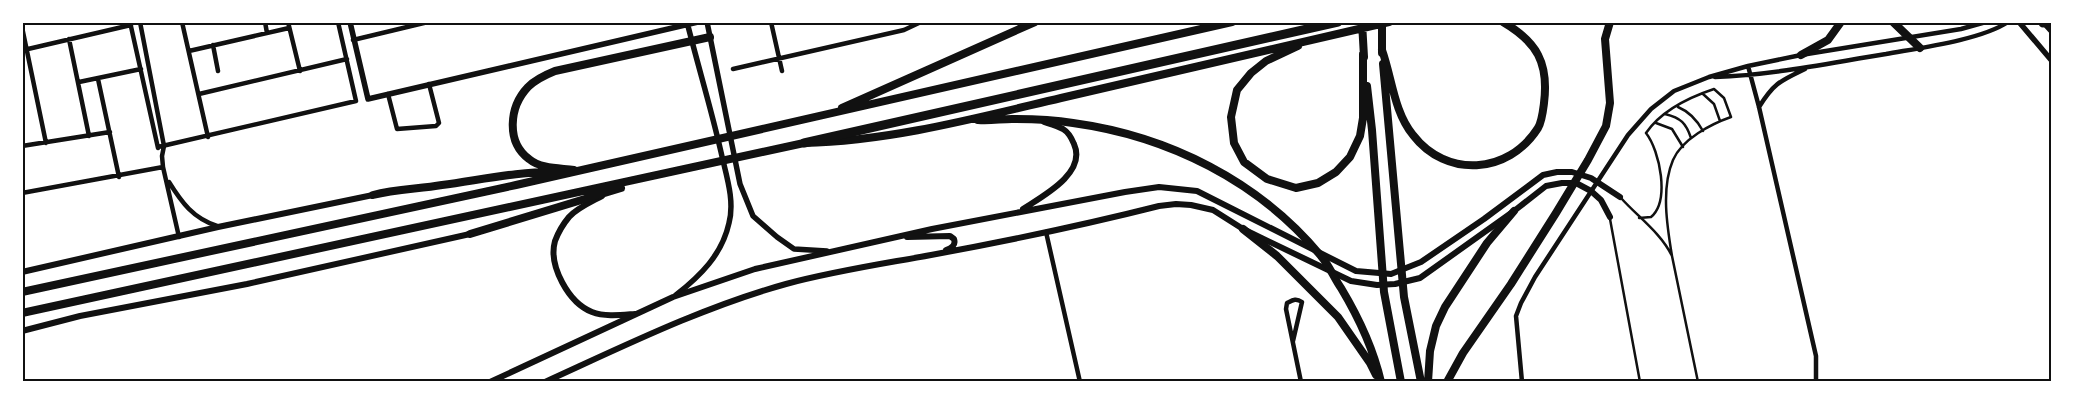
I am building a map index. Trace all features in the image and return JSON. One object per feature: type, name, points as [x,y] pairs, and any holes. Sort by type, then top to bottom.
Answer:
[{"type":"highway","points":[[827,115],[1035,22]]},
{"type":"highway","points":[[22,292],[570,173],[1232,22]]},
{"type":"highway","points":[[22,313],[706,165],[1338,22]]},
{"type":"highway","points":[[1314,39],[1266,61],[1252,73],[1237,90],[1231,117],[1234,143],[1244,162],[1267,179],[1296,188],[1318,183],[1336,172],[1350,157],[1360,136],[1363,118],[1362,22]]},
{"type":"highway","points":[[1382,22],[1382,50],[1404,297],[1421,382]]},
{"type":"highway","points":[[804,143],[843,142],[865,139],[971,119],[1389,22]]},
{"type":"highway","points":[[1382,50],[1400,114],[1413,136],[1440,160],[1475,167],[1512,155],[1538,128],[1543,113],[1546,89],[1544,70],[1535,47],[1518,31],[1503,22]]},
{"type":"highway","points":[[1447,382],[1462,353],[1511,284],[1556,213],[1606,126],[1610,103],[1605,39],[1610,22]]},
{"type":"highway","points":[[1801,55],[1828,40],[1840,22]]},
{"type":"highway","points":[[1894,22],[1920,48]]},
{"type":"highway","points":[[578,171],[541,166],[529,159],[518,148],[513,139],[512,127],[515,112],[527,88],[539,78],[555,71],[710,37]]},
{"type":"highway","points":[[1363,54],[1372,130],[1384,292],[1401,382]]},
{"type":"highway","points":[[971,119],[1071,122],[1112,130],[1160,144],[1220,170],[1250,191],[1294,228],[1322,257],[1356,314],[1375,355],[1380,382]]},
{"type":"highway","points":[[373,195],[389,191],[544,172],[570,173]]},
{"type":"highway","points":[[470,234],[664,174]]},
{"type":"highway","points":[[1428,382],[1430,351],[1436,326],[1445,307],[1472,264],[1514,211]]},
{"type":"highway","points":[[1243,229],[1277,256],[1338,317],[1370,363],[1380,382]]},
{"type":"main road","points":[[1018,212],[1049,191],[1072,172],[1075,166],[1077,158],[1076,147],[1072,140],[1063,129],[1043,121]]},
{"type":"main road","points":[[490,382],[674,297],[755,269],[890,238],[1018,212],[1159,187],[1197,191],[1356,271],[1392,274],[1420,262],[1484,219],[1543,175],[1557,172],[1572,172],[1591,178],[1620,197]]},
{"type":"main road","points":[[546,381],[642,338],[744,297],[786,284],[830,273],[931,255],[1176,204],[1213,210],[1243,229],[1351,281],[1377,285],[1395,284],[1420,278],[1546,186],[1576,183],[1591,191],[1601,200],[1610,217]]},
{"type":"main road","points":[[612,190],[570,215],[555,241],[555,258],[565,288],[573,299],[583,307],[602,315],[638,314]]},
{"type":"main road","points":[[22,272],[218,227],[373,195]]},
{"type":"main road","points":[[22,331],[80,316],[247,284],[470,234]]},
{"type":"main road","points":[[890,238],[948,235],[953,237],[954,244],[951,249],[931,255]]},
{"type":"street","points":[[140,22],[164,146],[162,156],[163,167],[179,236]]},
{"type":"street","points":[[182,22],[208,136]]},
{"type":"street","points":[[265,22],[267,33]]},
{"type":"street","points":[[158,147],[356,101],[338,22]]},
{"type":"street","points":[[350,22],[368,98],[698,22]]},
{"type":"street","points":[[354,40],[428,22]]},
{"type":"street","points":[[707,22],[740,184],[753,216],[776,237],[794,249],[836,251]]},
{"type":"street","points":[[771,22],[782,71]]},
{"type":"street","points":[[733,69],[904,30],[922,22]]},
{"type":"street","points":[[1522,382],[1516,316],[1535,277],[1628,135],[1651,109],[1674,91],[1709,77],[1748,66],[1801,55],[1961,29],[1986,22]]},
{"type":"street","points":[[1709,77],[1750,76],[1920,48],[1983,34],[2008,22]]},
{"type":"street","points":[[2019,22],[2052,61]]},
{"type":"street","points":[[2043,23],[2052,32]]},
{"type":"street","points":[[28,49],[131,24],[158,147],[162,156]]},
{"type":"street","points":[[674,297],[704,272],[716,255],[729,224],[731,210],[730,190],[719,143],[687,24]]},
{"type":"street","points":[[188,50],[267,33],[289,25],[300,71]]},
{"type":"street","points":[[22,27],[46,142]]},
{"type":"street","points":[[70,39],[89,136]]},
{"type":"street","points":[[213,45],[218,71]]},
{"type":"street","points":[[199,94],[347,59]]},
{"type":"street","points":[[1748,66],[1816,356],[1816,382]]},
{"type":"street","points":[[1759,107],[1770,90],[1777,84],[1808,67]]},
{"type":"street","points":[[79,82],[141,70]]},
{"type":"street","points":[[98,79],[119,177]]},
{"type":"street","points":[[388,94],[397,129],[436,126],[439,123],[429,84]]},
{"type":"street","points":[[22,146],[110,132]]},
{"type":"street","points":[[22,193],[119,177],[163,167]]},
{"type":"street","points":[[167,179],[182,204],[192,214],[218,227]]},
{"type":"street","points":[[1046,232],[1080,382]]},
{"type":"street","points":[[1293,341],[1302,312],[1302,302],[1298,300],[1287,303],[1286,309],[1300,382]]},
{"type":"lane","points":[[1639,218],[1651,218],[1659,208],[1661,175],[1654,144],[1646,133],[1664,114],[1702,93],[1714,89],[1724,98],[1731,117],[1720,121],[1691,138],[1683,147],[1673,160],[1666,194],[1672,256],[1698,382]]},
{"type":"lane","points":[[1702,93],[1714,104],[1720,121]]},
{"type":"lane","points":[[1677,107],[1687,111],[1703,131]]},
{"type":"lane","points":[[1664,114],[1678,118],[1688,129],[1691,138]]},
{"type":"lane","points":[[1655,122],[1672,129],[1683,147]]},
{"type":"lane","points":[[1620,197],[1639,218],[1659,235],[1672,256]]},
{"type":"lane","points":[[1610,217],[1640,382]]}]
